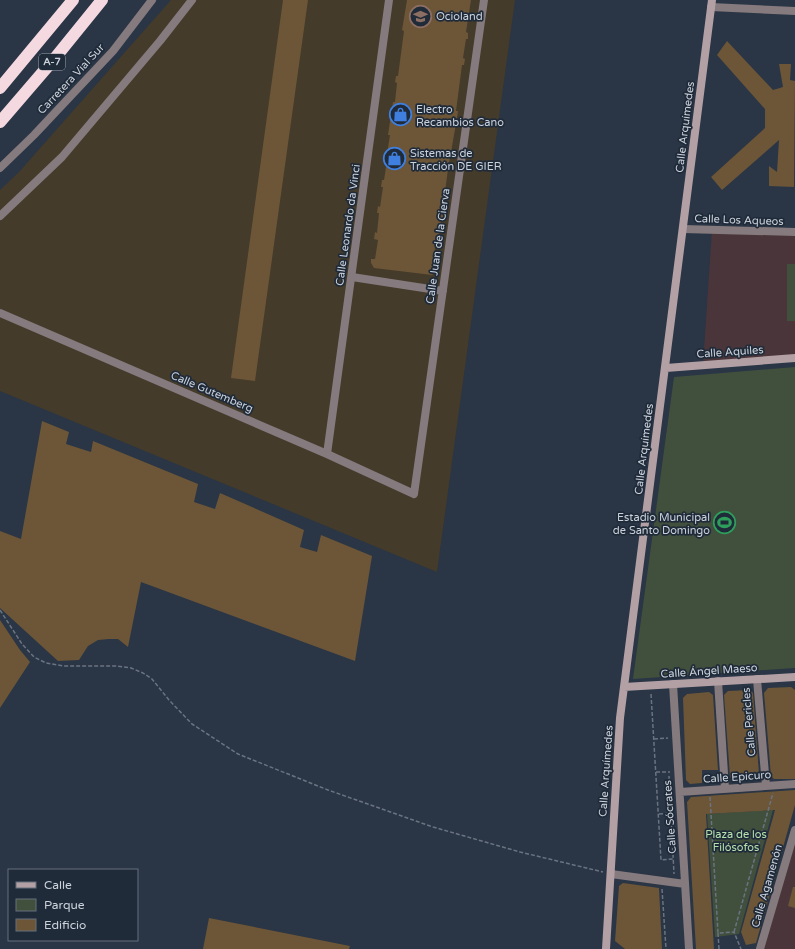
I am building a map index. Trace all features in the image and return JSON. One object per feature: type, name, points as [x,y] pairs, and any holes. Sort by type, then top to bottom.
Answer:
[{"type":"highway","name":"A-7","points":[[0,88],[73,0]]},
{"type":"highway","name":"A-7","points":[[0,122],[102,0]]},
{"type":"street","name":"Carretera Vial Sur","points":[[0,168],[34,135],[113,51],[152,0]]},
{"type":"street","points":[[0,216],[62,158],[160,41],[192,0]]},
{"type":"street","name":"Calle Leonardo da Vinci","points":[[327,454],[390,0]]},
{"type":"street","name":"Calle Juan de la Cierva","points":[[414,494],[484,0]]},
{"type":"street","points":[[711,4],[795,11]]},
{"type":"street","name":"Calle Arquímedes","points":[[606,949],[620,718],[666,368],[711,4]]},
{"type":"street","name":"Calle Los Aqueos","points":[[683,229],[795,232]]},
{"type":"street","points":[[352,277],[443,291]]},
{"type":"street","name":"Calle Gutemberg","points":[[0,313],[327,454],[414,494]]},
{"type":"street","name":"Calle Aquiles","points":[[666,368],[795,358]]},
{"type":"street","name":"Calle Ángel Maeso","points":[[624,687],[795,677]]},
{"type":"street","name":"Calle Pericles","points":[[757,679],[766,786]]},
{"type":"street","points":[[718,681],[725,789]]},
{"type":"street","name":"Calle Sócrates","points":[[673,684],[690,949]]},
{"type":"street","name":"Calle Epicuro","points":[[680,792],[795,784]]},
{"type":"street","name":"Calle Agamenón","points":[[760,949],[795,830]]},
{"type":"street","points":[[611,874],[685,884]]},
{"type":"path","points":[[0,610],[22,644],[34,657],[46,663],[64,666],[117,666],[131,668],[143,673],[152,679],[169,700],[192,724],[238,754],[328,790],[433,827],[520,852],[611,874]]},
{"type":"path","points":[[650,686],[661,860],[673,859]]},
{"type":"path","points":[[654,739],[676,738]]},
{"type":"path","points":[[656,772],[678,771]]},
{"type":"path","points":[[669,772],[674,882]]},
{"type":"path","points":[[741,949],[734,932],[776,786]]},
{"type":"path","points":[[710,790],[719,949]]},
{"type":"path","points":[[658,814],[671,813]]},
{"type":"path","points":[[662,880],[666,949]]},
{"type":"path","points":[[718,933],[734,932]]},
{"type":"shaded area","points":[[171,0],[515,0],[437,572],[0,391],[0,190],[19,172]]},
{"type":"shaded area","points":[[712,230],[795,232],[795,358],[703,365]]},
{"type":"shaded area","points":[[795,830],[795,949],[760,949]]},
{"type":"green space","points":[[787,264],[795,264],[795,321],[787,321]]},
{"type":"green space","name":"Estadio Municipal de Santo Domingo","points":[[795,367],[795,668],[633,679],[674,377]]},
{"type":"green space","name":"Plaza de los Filósofos","points":[[773,810],[739,934],[715,937],[707,814]]},
{"type":"building","points":[[283,0],[308,0],[255,381],[231,378]]},
{"type":"building","points":[[407,0],[471,0],[466,32],[468,33],[468,39],[466,39],[463,58],[465,59],[464,65],[462,65],[456,111],[458,111],[442,215],[444,215],[443,222],[441,222],[438,241],[440,241],[439,248],[435,248],[432,267],[437,268],[432,275],[374,268],[371,263],[371,259],[375,259],[378,240],[374,239],[375,232],[377,233],[379,213],[377,213],[378,206],[380,207],[383,187],[381,187],[382,180],[384,180],[387,161],[385,161],[385,154],[387,154],[390,135],[388,135],[393,102],[395,102],[397,83],[395,82],[396,76],[398,76],[404,31],[402,30]]},
{"type":"building","points":[[727,41],[773,90],[783,87],[779,64],[791,64],[790,80],[795,81],[794,187],[769,186],[769,166],[777,172],[779,140],[722,190],[711,177],[765,128],[765,109],[717,55]]},
{"type":"building","points":[[42,421],[69,432],[66,444],[91,452],[93,441],[198,484],[194,502],[215,509],[220,493],[304,530],[300,547],[317,552],[321,535],[372,556],[355,661],[141,582],[128,647],[118,639],[98,640],[88,646],[79,660],[58,661],[0,608],[0,531],[21,539]]},
{"type":"building","points":[[0,620],[30,662],[0,708]]},
{"type":"building","points":[[791,687],[795,690],[795,779],[774,779],[771,776],[764,693],[768,688]]},
{"type":"building","points":[[750,690],[753,693],[759,774],[755,779],[733,780],[730,777],[724,695],[728,691]]},
{"type":"building","points":[[709,692],[713,695],[718,770],[702,770],[702,783],[690,784],[686,780],[683,698],[687,694]]},
{"type":"building","points":[[795,790],[795,805],[756,943],[746,945],[741,932],[775,810],[706,814],[714,949],[696,949],[687,802],[691,797]]},
{"type":"building","points":[[623,883],[659,888],[662,949],[625,949],[615,941],[619,886]]},
{"type":"building","points":[[793,887],[795,887],[795,908],[788,906]]},
{"type":"building","points":[[209,918],[350,946],[349,949],[203,949]]},
{"type":"place","name":"Ocioland","points":[[420,16]]},
{"type":"place","name":"Electro Recambios Cano","points":[[400,115]]},
{"type":"place","name":"Sistemas de Tracción DE GIER","points":[[395,159]]},
{"type":"place","name":"Estadio Municipal de Santo Domingo","points":[[725,523]]}]
